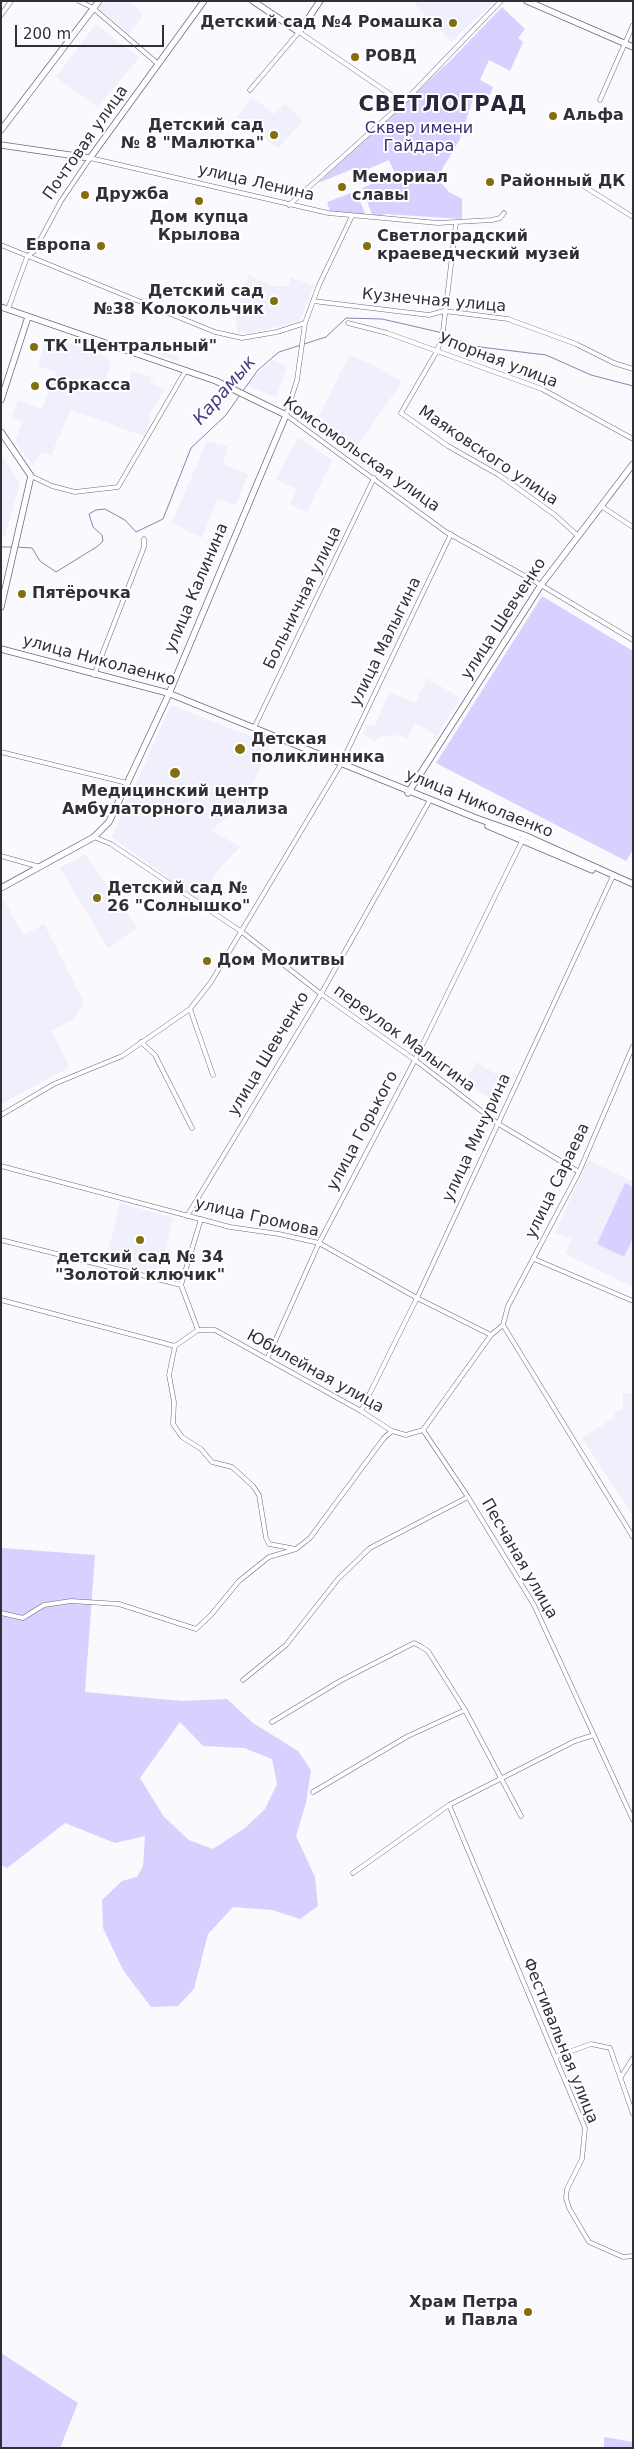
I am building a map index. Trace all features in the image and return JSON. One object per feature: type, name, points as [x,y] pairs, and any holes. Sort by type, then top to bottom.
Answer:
[{"type":"main road","points":[[1,130],[99,1]]},
{"type":"main road","name":"Почтовая улица","points":[[90,158],[157,63],[204,1]]},
{"type":"main road","points":[[253,1],[299,32],[320,1]]},
{"type":"main road","points":[[527,1],[633,47]]},
{"type":"main road","name":"улица Ленина","points":[[1,145],[90,158]]},
{"type":"main road","name":"Комсомольская улица","points":[[4,308],[216,381],[286,415]]},
{"type":"main road","points":[[1,400],[28,317]]},
{"type":"main road","name":"улица Калинина","points":[[1,887],[94,837],[109,822],[167,693],[286,415]]},
{"type":"main road","points":[[1,432],[32,476],[19,538],[1,607]]},
{"type":"main road","name":"улица Шевченко","points":[[408,793],[541,584],[633,464]]},
{"type":"main road","name":"улица Николаенко","points":[[1,649],[167,693],[340,765]]},
{"type":"main road","name":"улица Николаенко","points":[[167,693],[408,793],[524,837],[633,886]]},
{"type":"main road","points":[[38,867],[93,835],[107,820],[126,783]]},
{"type":"street","points":[[1,15],[11,1]]},
{"type":"street","points":[[79,1],[93,8],[157,63]]},
{"type":"street","points":[[289,205],[403,102],[501,1]]},
{"type":"street","points":[[600,100],[633,25]]},
{"type":"street","points":[[250,90],[299,32],[403,102]]},
{"type":"street","name":"улица Ленина","points":[[90,158],[289,205],[352,216],[456,223],[492,220],[500,218],[504,213]]},
{"type":"street","name":"Почтовая улица","points":[[4,308],[28,257],[34,251],[61,201],[90,158]]},
{"type":"street","points":[[577,182],[633,217]]},
{"type":"street","points":[[1,245],[215,332],[242,338],[277,332],[305,323],[352,216]]},
{"type":"street","points":[[443,331],[456,223]]},
{"type":"street","name":"Кузнечная улица","points":[[314,301],[429,315],[444,311],[508,319],[576,344],[614,363],[633,369]]},
{"type":"street","name":"улица Калинина","points":[[286,415],[297,380],[305,323]]},
{"type":"street","name":"Упорная улица","points":[[348,323],[387,333],[542,389],[633,439]]},
{"type":"street","name":"Маяковского улица","points":[[441,340],[438,351],[401,413],[448,446],[499,475],[555,515],[578,536]]},
{"type":"street","points":[[32,476],[52,486],[75,492],[118,488],[186,370]]},
{"type":"street","name":"Комсомольская улица","points":[[286,415],[451,534],[541,584],[633,640]]},
{"type":"street","name":"Больничная улица","points":[[254,728],[374,478]]},
{"type":"street","points":[[601,506],[633,527]]},
{"type":"street","name":"улица Малыгина","points":[[1,1115],[54,1084],[122,1056],[190,1009],[211,982],[340,765],[451,534]]},
{"type":"street","points":[[94,674],[144,547],[144,540]]},
{"type":"street","points":[[1,752],[126,783]]},
{"type":"street","name":"улица Шевченко","points":[[187,1216],[321,994],[429,801]]},
{"type":"street","name":"переулок Малыгина","points":[[94,837],[111,844],[242,932],[321,994],[415,1060],[497,1123],[579,1172]]},
{"type":"street","name":"улица Горького","points":[[268,1359],[319,1243],[415,1060],[524,837]]},
{"type":"street","points":[[1,856],[38,867]]},
{"type":"street","name":"улица Мичурина","points":[[361,1410],[417,1298],[612,877]]},
{"type":"street","points":[[190,1009],[213,1075]]},
{"type":"street","points":[[140,1042],[155,1054],[192,1128]]},
{"type":"street","name":"улица Сараева","points":[[503,1325],[508,1306],[579,1172],[633,1046]]},
{"type":"street","name":"улица Громова","points":[[1,1166],[230,1227],[279,1234],[319,1243],[417,1298],[491,1335]]},
{"type":"street","points":[[201,1219],[181,1285],[198,1330],[175,1346],[170,1374],[174,1402],[173,1424],[182,1437],[201,1449],[212,1462],[232,1467],[253,1486],[259,1495],[266,1538],[269,1544],[296,1549]]},
{"type":"street","points":[[1,1240],[181,1285]]},
{"type":"street","points":[[534,1259],[633,1301]]},
{"type":"street","points":[[1,1300],[175,1346]]},
{"type":"street","points":[[423,1430],[491,1335],[503,1325],[633,1537]]},
{"type":"street","name":"Юбилейная улица","points":[[198,1330],[216,1330],[361,1410],[392,1431],[406,1436],[423,1430]]},
{"type":"street","name":"Песчаная улица","points":[[423,1430],[468,1497],[534,1605],[632,1819]]},
{"type":"street","points":[[1,1613],[23,1618],[44,1605],[71,1601],[119,1604],[196,1629],[211,1615],[239,1581],[269,1557],[296,1549],[310,1538],[384,1438],[392,1431]]},
{"type":"street","points":[[243,1680],[286,1645],[338,1579],[370,1548],[405,1528],[468,1497]]},
{"type":"street","points":[[272,1722],[340,1681],[414,1643],[428,1651],[465,1710],[521,1816]]},
{"type":"street","points":[[313,1792],[408,1736],[465,1710]]},
{"type":"street","points":[[353,1873],[449,1805],[575,1741],[594,1735]]},
{"type":"street","name":"Фестивальная улица","points":[[449,1805],[585,2128],[582,2159],[567,2189],[566,2198],[569,2208],[589,2242],[623,2257],[633,2256]]},
{"type":"street","points":[[555,2057],[591,2044],[610,2048],[633,2114]]},
{"type":"street","points":[[621,2077],[633,2058]]},
{"type":"shaded area","points":[[106,1],[128,1],[144,14],[129,34],[100,9]]},
{"type":"shaded area","name":"Детский сад №4 Ромашка","points":[[417,1],[495,1],[451,42],[415,4]]},
{"type":"shaded area","points":[[96,24],[139,58],[97,107],[56,77]]},
{"type":"shaded area","name":"Детский сад № 8 \"Малютка\"","points":[[252,97],[274,114],[285,104],[303,121],[278,148],[236,118]]},
{"type":"shaded area","name":"Детский сад №38 Колокольчик","points":[[248,275],[272,286],[288,286],[291,277],[314,286],[299,322],[249,333],[237,332],[236,316]]},
{"type":"shaded area","points":[[60,340],[102,354],[111,364],[105,381],[127,388],[132,371],[155,378],[149,383],[165,389],[148,417],[151,419],[144,436],[71,410],[51,455],[40,452],[34,466],[15,442],[23,421],[12,417],[18,400],[42,409],[56,372],[38,366],[45,344],[57,348]]},
{"type":"shaded area","points":[[131,340],[178,357],[177,361],[129,344]]},
{"type":"shaded area","points":[[349,355],[378,367],[402,382],[355,449],[325,428],[328,423],[319,416]]},
{"type":"shaded area","points":[[273,360],[287,366],[276,398],[246,385]]},
{"type":"shaded area","points":[[298,437],[332,460],[307,512],[290,505],[296,489],[276,479]]},
{"type":"shaded area","points":[[207,441],[228,447],[223,464],[248,474],[236,505],[217,499],[202,538],[172,523]]},
{"type":"shaded area","points":[[1,454],[20,483],[5,536],[1,537]]},
{"type":"shaded area","points":[[427,678],[460,698],[437,736],[415,723],[407,739],[399,735],[378,737],[376,741],[363,734],[368,724],[375,726],[389,692],[415,703]]},
{"type":"shaded area","points":[[171,705],[270,744],[245,804],[211,830],[240,847],[217,871],[199,900],[112,837]]},
{"type":"shaded area","name":"Детский сад № 26 \"Солнышко\"","points":[[85,854],[137,928],[108,948],[60,868]]},
{"type":"shaded area","points":[[1,896],[24,935],[44,924],[84,1003],[72,1020],[51,1031],[70,1067],[1,1104]]},
{"type":"shaded area","points":[[476,1062],[507,1081],[495,1101],[464,1082]]},
{"type":"shaded area","points":[[588,1160],[631,1181],[633,1177],[633,1287],[565,1254],[572,1239],[555,1233]]},
{"type":"shaded area","name":"детский сад № 34 \"Золотой ключик\"","points":[[120,1203],[173,1218],[160,1275],[106,1262]]},
{"type":"shaded area","points":[[623,1393],[633,1393],[633,1516],[582,1438],[615,1417],[614,1413],[623,1409]]},
{"type":"green space","name":"Сквер имени Гайдара","points":[[502,7],[525,29],[518,38],[523,42],[510,71],[489,60],[480,80],[493,87],[490,95],[475,93],[460,139],[437,178],[449,192],[462,199],[462,219],[385,214],[373,217],[362,188],[395,174],[389,160],[356,174],[353,169],[318,183],[451,60]]},
{"type":"green space","points":[[356,191],[366,216],[330,211],[327,202]]},
{"type":"green space","points":[[542,596],[633,651],[633,850],[626,861],[436,763]]},
{"type":"green space","points":[[625,1183],[633,1187],[633,1238],[624,1257],[597,1244]]},
{"type":"green space","points":[[1,1548],[95,1555],[85,1692],[182,1701],[227,1699],[253,1723],[298,1751],[311,1770],[306,1803],[296,1836],[315,1877],[318,1906],[300,1919],[272,1910],[233,1907],[208,1934],[194,1989],[178,2006],[151,2007],[123,1970],[103,1928],[102,1900],[122,1881],[137,1877],[143,1866],[145,1836],[115,1843],[65,1823],[7,1868],[1,1865]],"holes":[[[180,1722],[203,1746],[244,1748],[272,1759],[277,1784],[265,1809],[245,1828],[213,1849],[189,1840],[164,1817],[140,1778]]]},
{"type":"green space","points":[[1,2353],[78,2403],[60,2448],[1,2448]]},
{"type":"green space","points":[[604,2437],[633,2442],[633,2448],[604,2448]]},
{"type":"waterway","name":"Карамык","points":[[242,392],[258,370],[279,352],[326,337],[346,318],[382,319],[443,333],[472,346],[546,355],[591,375],[633,386]]},
{"type":"waterway","name":"Карамык","points":[[16,547],[32,548],[40,561],[56,572],[103,541],[102,535],[93,527],[89,514],[96,510],[105,509],[125,520],[136,532],[163,519],[191,448],[226,415],[240,395]]},
{"type":"waterway","name":"Карамык","points":[[1,547],[12,547]]},
{"type":"place","name":"Детский сад №4 Ромашка","points":[[453,23]]},
{"type":"place","name":"РОВД","points":[[355,57]]},
{"type":"place","name":"Альфа","points":[[553,116]]},
{"type":"place","name":"Детский сад № 8 \"Малютка\"","points":[[274,135]]},
{"type":"place","name":"Районный ДК","points":[[490,182]]},
{"type":"place","name":"Мемориал славы","points":[[342,187]]},
{"type":"place","name":"Дружба","points":[[85,195]]},
{"type":"place","name":"Дом купца Крылова","points":[[199,201]]},
{"type":"place","name":"Европа","points":[[101,246]]},
{"type":"place","name":"Светлоградский краеведческий музей","points":[[367,246]]},
{"type":"place","name":"Детский сад №38 Колокольчик","points":[[274,301]]},
{"type":"place","name":"ТК \"Центральный\"","points":[[34,347]]},
{"type":"place","name":"Сбркасса","points":[[35,386]]},
{"type":"place","name":"Пятёрочка","points":[[22,594]]},
{"type":"place","name":"Детская поликлинника","points":[[240,749]]},
{"type":"place","name":"Медицинский центр Амбулаторного диализа","points":[[175,773]]},
{"type":"place","name":"Детский сад № 26 \"Солнышко\"","points":[[97,898]]},
{"type":"place","name":"Дом Молитвы","points":[[207,961]]},
{"type":"place","name":"детский сад № 34 \"Золотой ключик\"","points":[[140,1240]]},
{"type":"place","name":"Храм Петра и Павла","points":[[528,2312]]},
{"type":"district","name":"СВЕТЛОГРАД","points":[[443,106]]}]
